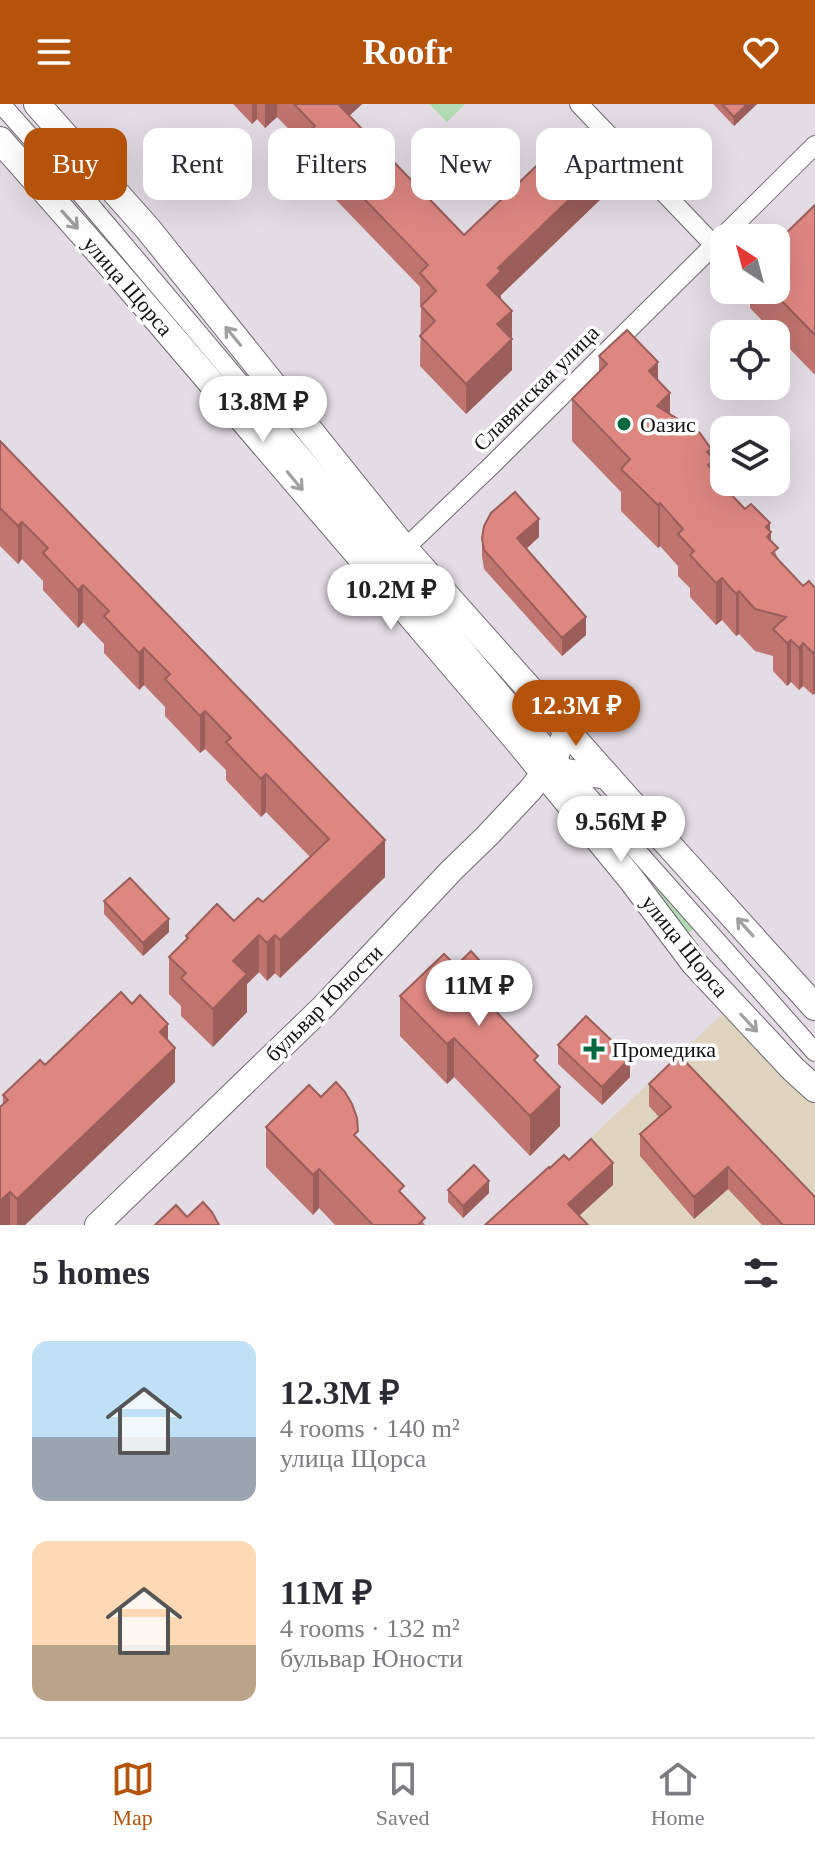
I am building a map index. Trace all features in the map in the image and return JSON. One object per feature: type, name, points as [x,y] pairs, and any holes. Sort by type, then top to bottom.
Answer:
[{"type":"main road","name":"улица Щорса","points":[[37,104],[148,229],[398,556],[566,730],[815,1007]]},
{"type":"main road","name":"улица Щорса","points":[[0,140],[516,739],[555,767],[631,879],[694,963],[815,1089]]},
{"type":"street","name":"улица Щорса","points":[[1,104],[398,556],[555,767],[815,1052]]},
{"type":"street","points":[[579,104],[710,241]]},
{"type":"street","name":"Славянская улица","points":[[735,224],[815,145]]},
{"type":"street","name":"Славянская улица","points":[[398,556],[710,249]]},
{"type":"street","points":[[356,552],[398,556],[406,611]]},
{"type":"street","points":[[566,730],[555,767],[607,777]]},
{"type":"street","name":"бульвар Юности","points":[[97,1225],[324,1006],[451,871],[555,767]]},
{"type":"shaded area","points":[[734,1003],[815,1098],[815,1225],[498,1225]]},
{"type":"green space","points":[[429,104],[465,104],[447,122]]},
{"type":"green space","points":[[656,887],[693,929],[684,936],[653,891]]},
{"type":"building","points":[[294,104],[338,104],[361,128],[313,128],[315,126]]},
{"type":"building","points":[[722,104],[747,104],[734,117]]},
{"type":"building","points":[[395,163],[411,180],[411,200],[430,200],[464,235],[501,200],[520,200],[520,182],[536,166],[536,200],[569,200],[498,268],[501,271],[487,285],[512,311],[497,324],[512,339],[466,384],[420,336],[435,321],[421,306],[436,291],[420,273],[428,265],[365,200],[395,200]]},
{"type":"building","points":[[815,205],[815,335],[785,304],[790,304],[790,229]]},
{"type":"building","points":[[627,330],[658,362],[649,371],[670,393],[657,406],[700,433],[710,448],[707,452],[710,455],[710,496],[732,496],[745,509],[751,504],[770,523],[766,527],[771,532],[767,537],[778,548],[772,553],[803,586],[809,581],[815,588],[813,653],[803,643],[799,648],[791,640],[787,643],[773,629],[786,617],[755,609],[722,578],[716,583],[690,555],[694,551],[678,534],[683,529],[660,503],[658,505],[621,469],[630,459],[572,399],[607,364],[599,356]]},
{"type":"building","points":[[0,441],[385,840],[280,940],[275,935],[267,943],[259,935],[233,961],[247,974],[213,1009],[181,978],[186,973],[169,957],[217,904],[234,921],[258,898],[263,902],[329,839],[266,774],[261,779],[226,742],[231,738],[205,711],[200,716],[165,679],[170,674],[144,648],[139,653],[104,616],[109,611],[83,585],[78,590],[43,553],[48,548],[22,522],[18,526],[0,508]]},
{"type":"building","points":[[515,492],[539,519],[517,538],[586,617],[562,638],[484,550],[484,526],[491,513]]},
{"type":"building","points":[[130,878],[169,919],[143,943],[104,901]]},
{"type":"building","points":[[471,951],[487,973],[492,987],[493,1000],[489,1004],[538,1056],[534,1060],[560,1087],[530,1116],[454,1038],[447,1044],[400,996],[444,954],[456,966]]},
{"type":"building","points":[[121,992],[132,1004],[140,995],[168,1024],[160,1032],[175,1048],[17,1199],[10,1192],[0,1201],[0,1107],[8,1100],[3,1095],[40,1060],[45,1065]]},
{"type":"building","points":[[586,1016],[630,1058],[602,1087],[558,1045]]},
{"type":"building","points":[[679,1055],[815,1197],[815,1225],[783,1225],[728,1167],[694,1197],[640,1134],[671,1107],[649,1084]]},
{"type":"building","points":[[336,1082],[352,1104],[357,1118],[358,1131],[354,1135],[404,1186],[399,1191],[425,1218],[418,1225],[373,1225],[319,1169],[313,1175],[266,1127],[309,1085],[321,1097]]},
{"type":"building","points":[[591,1139],[613,1163],[568,1204],[588,1225],[485,1225],[549,1167],[564,1155],[569,1160]]},
{"type":"building","points":[[474,1165],[489,1181],[463,1206],[448,1190]]},
{"type":"building","points":[[203,1202],[219,1225],[155,1225],[176,1205],[187,1217]]},
{"type":"place","name":"Оазис","points":[[624,424]]},
{"type":"place","name":"Промедика","points":[[594,1049]]}]
